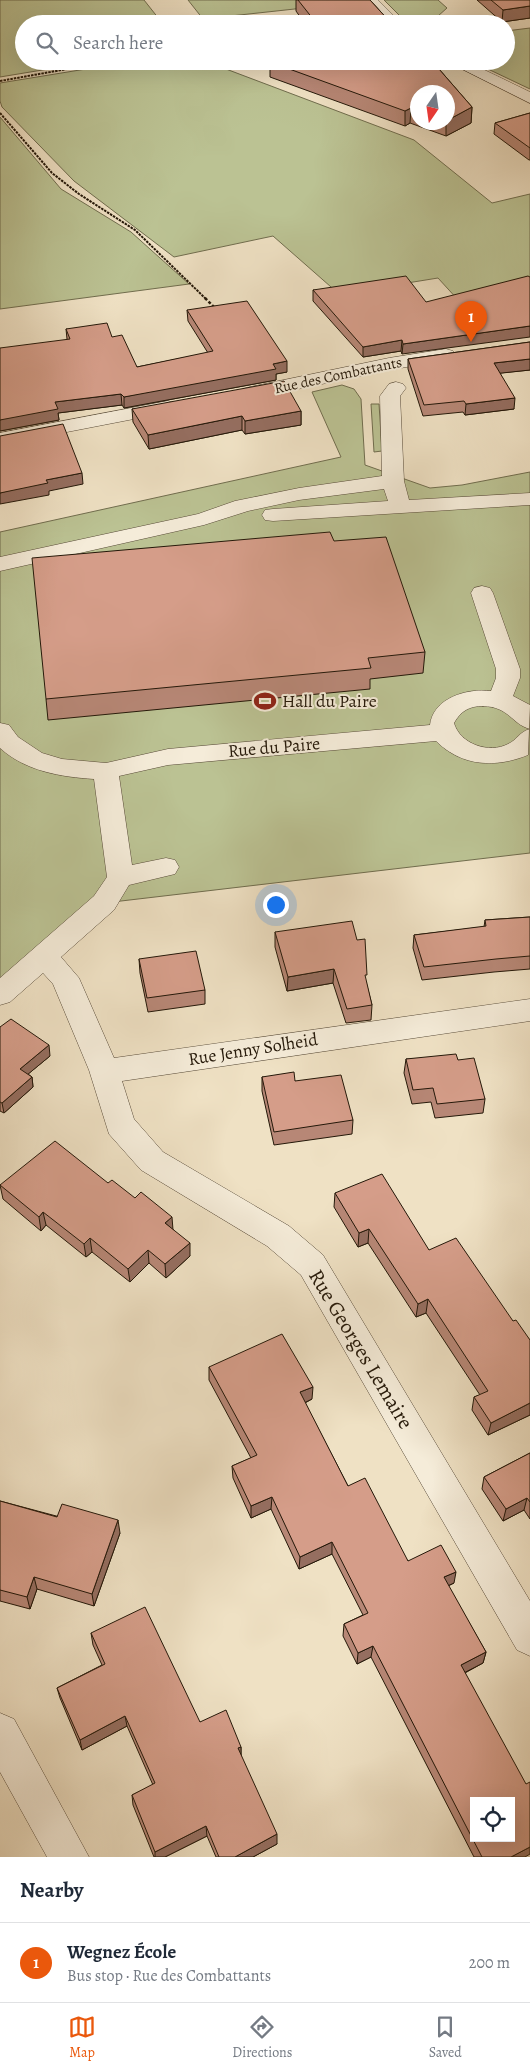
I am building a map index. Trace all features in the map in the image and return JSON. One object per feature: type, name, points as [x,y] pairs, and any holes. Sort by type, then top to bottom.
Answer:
[{"type":"street","points":[[370,0],[386,15]]},
{"type":"street","points":[[471,70],[530,98]]},
{"type":"street","name":"Rue des Combattants","points":[[228,397],[389,364],[467,352]]},
{"type":"street","points":[[389,364],[396,388],[405,396],[411,480],[397,493]]},
{"type":"street","points":[[0,439],[189,404]]},
{"type":"street","points":[[0,564],[204,519],[397,493],[530,499]]},
{"type":"street","points":[[482,593],[508,669],[508,678],[499,700]]},
{"type":"street","points":[[530,721],[520,709],[499,700],[480,698],[461,702],[445,714],[442,723],[443,732],[450,742],[474,755],[490,757],[505,755],[518,750],[530,737]]},
{"type":"street","name":"Rue du Paire","points":[[0,731],[17,750],[40,761],[71,770],[106,771],[168,757],[443,732]]},
{"type":"street","points":[[0,994],[104,903],[120,876],[106,771]]},
{"type":"street","points":[[120,876],[166,868]]},
{"type":"street","points":[[44,956],[65,978],[104,1070]]},
{"type":"street","name":"Rue Jenny Solheid","points":[[104,1070],[126,1069],[530,1010]]},
{"type":"street","name":"Rue Georges Lemaire","points":[[104,1070],[120,1125],[152,1160],[278,1236],[312,1265],[530,1638]]},
{"type":"street","points":[[0,1733],[69,1857]]},
{"type":"path","points":[[0,81],[62,70]]},
{"type":"path","points":[[0,113],[52,173],[79,194],[135,230],[216,309]]},
{"type":"green space","points":[[0,0],[144,0],[156,15],[15,15],[15,70],[42,70],[0,77]]},
{"type":"green space","points":[[188,0],[307,0],[313,7],[240,15],[200,15]]},
{"type":"green space","points":[[384,0],[438,0],[447,8],[439,15],[399,15]]},
{"type":"green space","points":[[530,28],[530,89],[490,70],[515,70],[515,30]]},
{"type":"green space","points":[[80,70],[229,70],[414,140],[492,203],[530,194],[530,285],[459,301],[438,278],[339,294],[273,236],[174,257],[74,181],[2,107],[0,83]]},
{"type":"green space","points":[[0,117],[61,189],[131,232],[189,284],[0,309]]},
{"type":"green space","name":"Hall du Paire","points":[[342,385],[354,389],[361,399],[365,465],[430,488],[462,485],[530,472],[530,853],[104,903],[0,994],[0,532],[341,457],[312,392]]},
{"type":"green space","points":[[371,404],[379,404],[382,451],[374,452]]},
{"type":"building","points":[[298,0],[370,0],[384,15],[310,15]]},
{"type":"building","points":[[491,0],[530,0],[530,6],[503,10]]},
{"type":"building","points":[[292,70],[440,70],[453,85],[410,85],[410,108],[405,111]]},
{"type":"building","points":[[455,87],[472,107],[455,116]]},
{"type":"building","points":[[530,113],[530,148],[495,123]]},
{"type":"building","points":[[406,276],[426,302],[528,276],[530,277],[530,326],[403,344],[402,340],[363,347],[313,290]]},
{"type":"building","points":[[247,301],[287,361],[273,364],[276,369],[124,397],[121,394],[55,402],[58,409],[0,420],[0,348],[70,339],[66,329],[107,323],[112,337],[122,335],[137,367],[213,351],[187,310]]},
{"type":"building","points":[[530,342],[530,359],[494,363],[515,398],[466,404],[464,401],[424,405],[408,359]]},
{"type":"building","points":[[284,381],[301,411],[245,421],[242,416],[148,435],[132,409]]},
{"type":"building","points":[[63,424],[82,473],[46,480],[48,483],[0,493],[0,436]]},
{"type":"building","points":[[330,532],[334,541],[386,537],[425,652],[368,658],[371,668],[46,699],[32,558]]},
{"type":"building","points":[[530,917],[530,956],[424,967],[414,935],[486,926],[485,920]]},
{"type":"building","points":[[352,921],[357,940],[365,939],[367,975],[365,975],[372,1005],[347,1009],[334,969],[288,977],[275,932]]},
{"type":"building","points":[[196,951],[205,990],[147,998],[139,959]]},
{"type":"building","points":[[11,1019],[49,1045],[20,1069],[32,1077],[2,1103],[0,1102],[0,1027]]},
{"type":"building","points":[[456,1054],[458,1060],[474,1058],[485,1099],[437,1104],[433,1088],[413,1090],[406,1059]]},
{"type":"building","points":[[294,1072],[295,1081],[341,1075],[353,1120],[274,1132],[262,1077]]},
{"type":"building","points":[[55,1141],[108,1183],[112,1180],[135,1198],[141,1192],[172,1217],[165,1223],[190,1243],[165,1264],[148,1250],[128,1269],[90,1238],[84,1244],[43,1212],[39,1217],[0,1185]]},
{"type":"building","points":[[382,1174],[429,1250],[456,1238],[513,1321],[516,1320],[530,1340],[530,1403],[491,1423],[474,1397],[488,1391],[428,1299],[418,1304],[369,1229],[359,1233],[335,1193]]},
{"type":"building","points":[[282,1334],[313,1387],[300,1392],[348,1486],[365,1478],[408,1561],[441,1545],[456,1572],[444,1577],[486,1652],[461,1665],[526,1784],[530,1782],[530,1847],[511,1857],[482,1857],[474,1842],[515,1842],[515,1797],[470,1797],[470,1834],[373,1646],[358,1653],[344,1624],[368,1613],[332,1542],[300,1557],[272,1497],[251,1506],[232,1466],[257,1455],[209,1367]]},
{"type":"building","points":[[530,1453],[530,1502],[527,1498],[506,1509],[484,1477]]},
{"type":"building","points":[[0,1501],[57,1517],[62,1504],[118,1520],[92,1594],[34,1577],[27,1597],[0,1590]]},
{"type":"building","points":[[145,1607],[200,1722],[226,1710],[241,1747],[238,1748],[277,1834],[235,1857],[219,1857],[206,1826],[155,1852],[132,1795],[155,1783],[125,1716],[80,1740],[57,1688],[105,1664],[91,1633]]},
{"type":"place","name":"Wegnez École","points":[[471,342]]},
{"type":"place","name":"Hall du Paire","points":[[265,701]]}]
